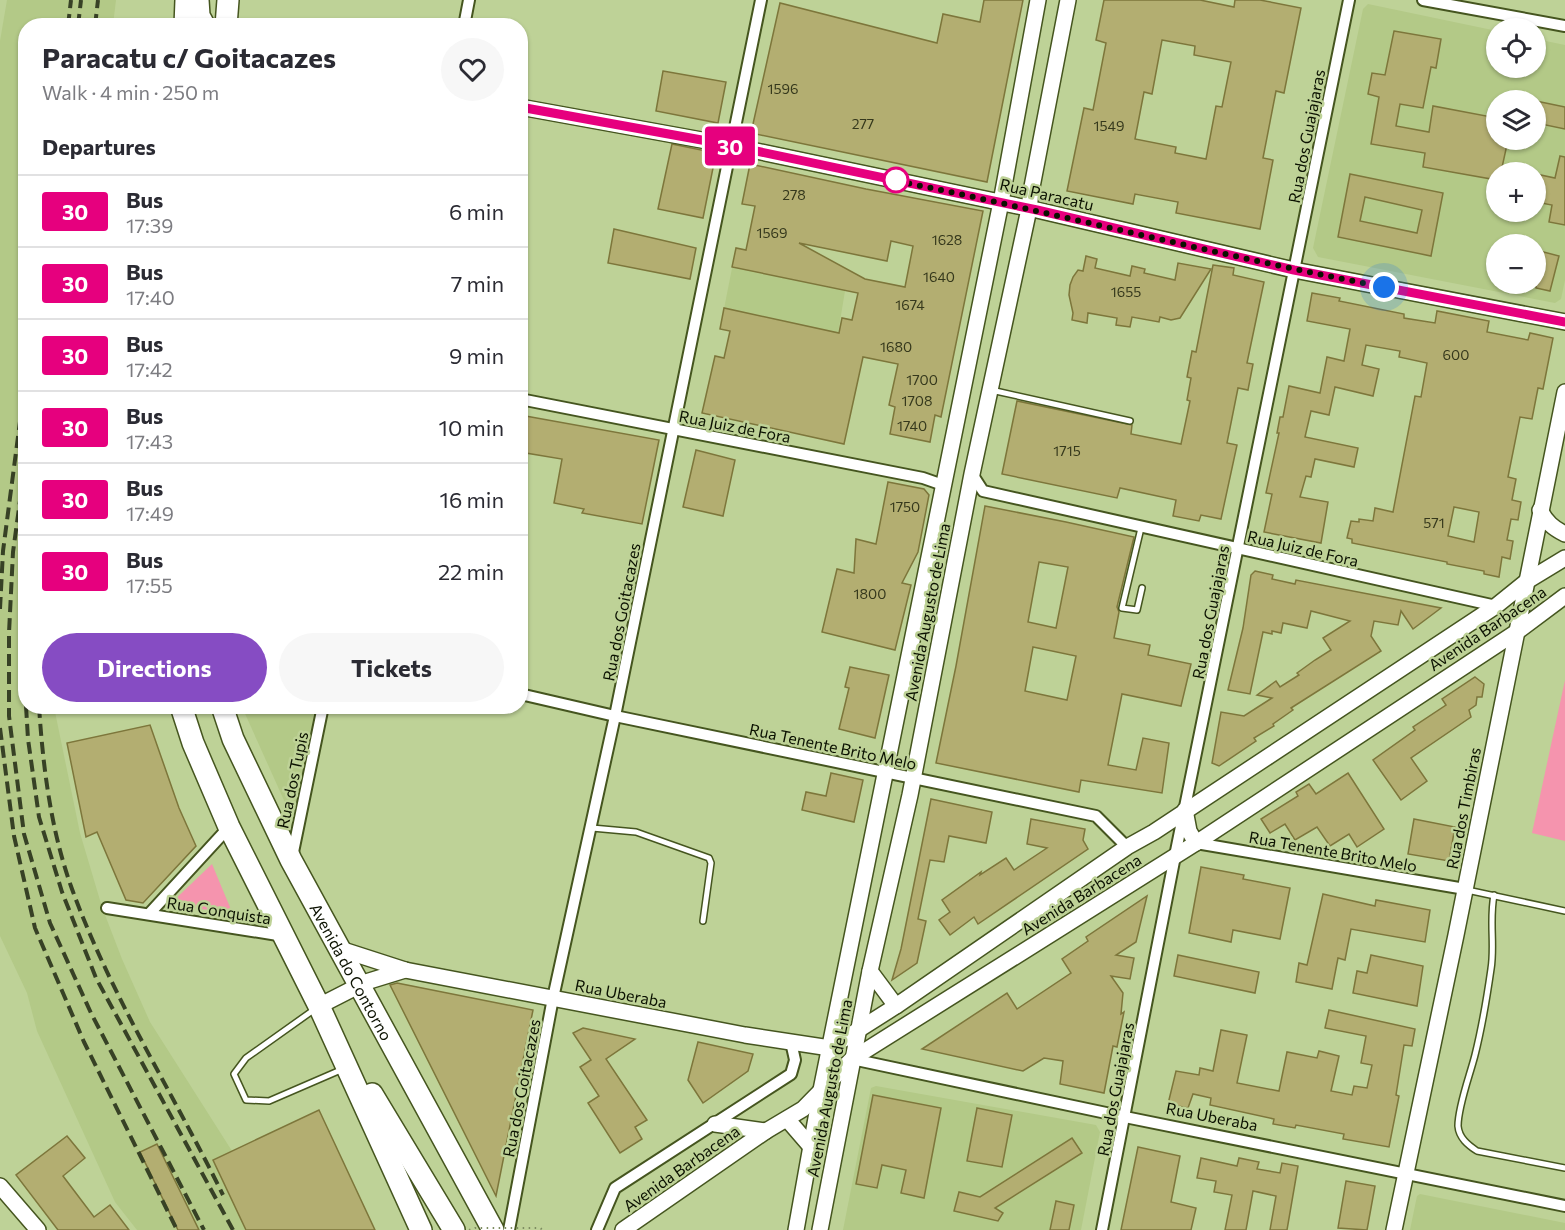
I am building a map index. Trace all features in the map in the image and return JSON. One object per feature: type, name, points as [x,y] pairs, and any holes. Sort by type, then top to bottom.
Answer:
[{"type":"highway","points":[[185,18],[186,0]]},
{"type":"highway","points":[[227,18],[228,0]]},
{"type":"highway","points":[[184,714],[193,743],[229,827],[319,1006],[421,1230]]},
{"type":"highway","name":"Avenida do Contorno","points":[[225,714],[233,739],[291,860],[493,1230]]},
{"type":"highway","points":[[319,1006],[454,1230]]},
{"type":"main road","points":[[201,0],[204,18]]},
{"type":"main road","name":"Avenida Augusto de Lima","points":[[796,1230],[821,1090],[1001,202],[1038,0]]},
{"type":"main road","name":"Avenida Augusto de Lima","points":[[820,1230],[870,971],[1029,209],[1068,0]]},
{"type":"main road","name":"Rua Paracatu","points":[[528,108],[731,146],[1001,202],[1294,270],[1565,322]]},
{"type":"main road","name":"Rua dos Timbiras","points":[[1394,1230],[1565,392]]},
{"type":"main road","points":[[1540,510],[1545,520],[1554,529],[1565,534]]},
{"type":"main road","name":"Avenida Barbacena","points":[[830,1048],[896,1006],[1127,847],[1154,832],[1496,606],[1527,581],[1565,558]]},
{"type":"main road","name":"Avenida Barbacena","points":[[623,1230],[766,1131],[803,1109],[852,1059],[1196,843],[1518,631],[1565,596]]},
{"type":"main road","points":[[1185,810],[1189,831],[1196,843]]},
{"type":"main road","name":"Rua Uberaba","points":[[340,949],[405,970],[745,1035],[830,1048]]},
{"type":"main road","name":"Rua Uberaba","points":[[319,1006],[358,985],[405,970]]},
{"type":"main road","points":[[870,971],[896,1006]]},
{"type":"main road","points":[[787,1119],[812,1148]]},
{"type":"main road","points":[[715,1124],[766,1131]]},
{"type":"main road","points":[[0,1186],[38,1230]]},
{"type":"street","points":[[466,18],[469,0]]},
{"type":"street","name":"Rua dos Goitacazes","points":[[509,1230],[553,998],[592,828],[761,0]]},
{"type":"street","name":"Rua dos Guajajaras","points":[[1102,1230],[1175,856],[1349,0]]},
{"type":"street","points":[[1423,0],[1565,26]]},
{"type":"street","name":"Rua Juiz de Fora","points":[[528,401],[923,478],[943,485]]},
{"type":"street","name":"Rua Juiz de Fora","points":[[972,474],[983,491],[1496,606]]},
{"type":"street","name":"Rua Tenente Brito Melo","points":[[528,696],[1096,816],[1127,847]]},
{"type":"street","name":"Rua dos Tupis","points":[[291,860],[321,714]]},
{"type":"street","name":"Rua Conquista","points":[[149,914],[229,827]]},
{"type":"street","name":"Rua Tenente Brito Melo","points":[[1196,843],[1465,889]]},
{"type":"street","name":"Rua Conquista","points":[[107,908],[284,936]]},
{"type":"street","name":"Avenida Barbacena","points":[[597,1230],[615,1188],[790,1074],[795,1060],[791,1042]]},
{"type":"street","name":"Rua Uberaba","points":[[852,1059],[1565,1206]]},
{"type":"lane","points":[[990,390],[1130,421]]},
{"type":"lane","points":[[1141,528],[1122,608],[1137,610],[1142,588]]},
{"type":"lane","points":[[592,828],[636,832],[709,858],[711,863],[703,921]]},
{"type":"lane","points":[[1465,889],[1565,911]]},
{"type":"lane","points":[[1494,895],[1491,913],[1492,965],[1475,1056],[1466,1083],[1458,1126],[1460,1135],[1466,1144],[1477,1151],[1565,1168]]},
{"type":"lane","points":[[319,1006],[246,1058],[234,1074],[246,1100],[269,1101],[347,1067]]},
{"type":"path","points":[[470,1230],[475,1228],[540,1228],[543,1230]]},
{"type":"shaded area","points":[[7,0],[116,0],[114,18],[18,18],[18,714],[55,714],[80,833],[102,907],[150,1022],[232,1151],[213,1160],[246,1230],[137,1230],[115,1202],[37,1031],[27,993],[0,936],[0,41]]},
{"type":"shaded area","points":[[1368,4],[1486,29],[1486,78],[1546,78],[1546,41],[1565,45],[1565,280],[1561,299],[1555,303],[1509,294],[1546,294],[1546,234],[1486,234],[1486,290],[1318,257],[1313,248],[1363,9]]},
{"type":"shaded area","points":[[736,248],[848,273],[835,351],[720,329]]},
{"type":"shaded area","points":[[1565,680],[1565,841],[1532,833]]},
{"type":"shaded area","points":[[245,714],[314,714],[296,827]]},
{"type":"shaded area","points":[[212,864],[232,912],[168,906]]},
{"type":"shaded area","points":[[876,1086],[1096,1125],[1100,1132],[1081,1230],[843,1230],[871,1088]]},
{"type":"shaded area","points":[[1420,1194],[1565,1223],[1565,1230],[1410,1230],[1417,1196]]},
{"type":"building","points":[[984,0],[1023,0],[987,182],[751,133],[780,3],[937,43],[943,14],[980,22]]},
{"type":"building","points":[[1104,0],[1200,0],[1234,7],[1235,0],[1260,0],[1301,8],[1284,93],[1276,91],[1263,158],[1273,160],[1260,229],[1176,213],[1178,202],[1135,194],[1133,204],[1067,191],[1084,108],[1093,110],[1106,43],[1096,40]],"holes":[[[1162,40],[1195,46],[1194,55],[1231,62],[1222,107],[1216,106],[1206,159],[1175,153],[1176,147],[1135,139],[1144,92],[1152,94]]]},
{"type":"building","points":[[1394,31],[1441,39],[1436,68],[1431,67],[1423,108],[1400,104],[1396,126],[1429,132],[1433,106],[1486,116],[1486,150],[1506,150],[1503,162],[1486,162],[1486,178],[1423,167],[1425,153],[1371,144],[1379,97],[1368,94],[1372,73],[1385,75]]},
{"type":"building","points":[[663,71],[726,82],[718,123],[656,111]]},
{"type":"building","points":[[1546,103],[1565,107],[1565,129],[1546,125]]},
{"type":"building","points":[[672,144],[716,153],[703,218],[658,209]]},
{"type":"building","points":[[1560,156],[1565,157],[1565,225],[1549,222],[1552,205],[1546,204],[1546,176],[1555,178]]},
{"type":"building","points":[[750,164],[983,211],[941,417],[935,415],[930,442],[890,434],[895,407],[889,405],[898,364],[863,357],[844,444],[702,413],[715,356],[724,358],[730,331],[720,329],[724,308],[839,333],[842,318],[852,320],[858,293],[732,267],[736,248],[746,250],[755,206],[742,204]],"holes":[[[891,241],[913,246],[905,287],[865,279],[799,243],[887,261]]]},
{"type":"building","points":[[1350,174],[1443,193],[1431,256],[1338,237]],"holes":[[[1365,197],[1422,210],[1417,233],[1360,221]]]},
{"type":"building","points":[[614,229],[696,248],[690,279],[608,263]]},
{"type":"building","points":[[1546,253],[1559,256],[1550,291],[1546,290]]},
{"type":"building","points":[[1086,256],[1097,259],[1095,268],[1130,276],[1132,266],[1145,269],[1144,273],[1175,280],[1178,263],[1211,269],[1180,318],[1171,320],[1160,317],[1159,322],[1132,317],[1130,327],[1116,325],[1117,318],[1088,313],[1087,323],[1072,320],[1073,313],[1069,295],[1073,277],[1078,270],[1083,271]]},
{"type":"building","points":[[1213,265],[1234,268],[1233,275],[1264,282],[1247,363],[1253,364],[1248,390],[1238,388],[1227,443],[1237,445],[1221,519],[1201,515],[1199,521],[1173,516],[1176,500],[1120,488],[1117,498],[1002,474],[1017,401],[1132,425],[1131,434],[1181,444],[1190,401],[1187,400],[1191,378],[1187,377],[1192,351],[1196,352]]},
{"type":"building","points":[[1312,293],[1404,314],[1404,318],[1435,323],[1437,311],[1489,321],[1487,332],[1528,340],[1530,333],[1553,338],[1543,389],[1538,388],[1532,419],[1520,417],[1508,477],[1516,479],[1512,500],[1521,502],[1518,520],[1511,519],[1507,540],[1513,541],[1510,559],[1502,557],[1499,577],[1484,574],[1484,571],[1447,564],[1447,562],[1352,543],[1352,539],[1347,538],[1351,521],[1359,522],[1359,519],[1373,521],[1375,508],[1393,512],[1415,396],[1421,397],[1427,363],[1399,357],[1400,351],[1366,345],[1362,365],[1379,369],[1373,396],[1335,387],[1329,415],[1311,411],[1305,437],[1358,448],[1354,467],[1315,459],[1311,477],[1306,476],[1300,497],[1328,502],[1321,543],[1264,532],[1272,494],[1266,493],[1279,433],[1277,433],[1280,417],[1283,417],[1289,386],[1320,393],[1327,357],[1344,361],[1350,329],[1307,321]],"holes":[[[1454,507],[1479,512],[1474,542],[1448,536]]]},
{"type":"building","points":[[528,416],[659,440],[642,524],[582,513],[584,509],[554,503],[562,459],[528,453]]},
{"type":"building","points":[[696,450],[735,460],[723,516],[683,507]]},
{"type":"building","points":[[888,482],[924,489],[929,495],[918,552],[902,583],[911,585],[895,650],[822,632],[837,569],[854,573],[856,539],[876,544]]},
{"type":"building","points":[[985,506],[1134,537],[1117,607],[1119,612],[1114,638],[1150,645],[1148,655],[1191,664],[1181,706],[1122,694],[1108,765],[1136,770],[1143,738],[1169,743],[1162,793],[1081,780],[1079,792],[936,763]],"holes":[[[1039,562],[1068,567],[1056,628],[1028,622]],[[1033,647],[1076,656],[1067,700],[1025,691]]]},
{"type":"building","points":[[1255,571],[1273,575],[1272,579],[1295,584],[1296,580],[1441,608],[1413,629],[1401,611],[1398,625],[1374,621],[1371,636],[1381,651],[1291,708],[1293,710],[1273,724],[1274,726],[1254,738],[1256,741],[1219,766],[1212,763],[1221,712],[1244,716],[1272,698],[1257,695],[1276,681],[1280,687],[1331,650],[1323,638],[1350,621],[1311,611],[1307,628],[1283,623],[1281,633],[1263,632],[1250,694],[1228,690],[1243,628],[1251,575]]},
{"type":"building","points":[[850,667],[889,675],[875,738],[839,729],[849,688],[845,687]]},
{"type":"building","points":[[1475,677],[1484,684],[1482,697],[1477,697],[1476,705],[1469,710],[1471,717],[1411,758],[1427,781],[1401,800],[1373,760],[1415,730],[1413,727],[1446,705],[1442,699]]},
{"type":"building","points":[[150,725],[179,808],[196,846],[143,903],[126,900],[97,832],[86,837],[67,743]]},
{"type":"building","points":[[831,773],[863,780],[854,822],[802,810],[806,792],[826,796]]},
{"type":"building","points":[[1348,773],[1384,829],[1357,847],[1349,834],[1330,846],[1317,827],[1295,840],[1285,824],[1270,833],[1261,819],[1298,796],[1296,792],[1309,784],[1316,794]]},
{"type":"building","points":[[931,799],[992,812],[986,843],[949,836],[944,862],[930,860],[918,919],[926,921],[917,963],[892,980],[901,949]]},
{"type":"building","points":[[1031,819],[1085,829],[1083,840],[1088,849],[978,924],[974,917],[950,935],[939,920],[950,912],[942,900],[981,872],[980,875],[1006,858],[1014,870],[1047,848],[1027,844]]},
{"type":"building","points":[[1414,819],[1455,827],[1449,861],[1408,854]]},
{"type":"building","points":[[1201,867],[1244,875],[1243,879],[1290,888],[1280,939],[1233,930],[1231,942],[1189,933]]},
{"type":"building","points":[[1323,894],[1375,906],[1376,900],[1430,910],[1425,942],[1351,929],[1345,960],[1338,958],[1332,989],[1296,982],[1299,963],[1307,965]]},
{"type":"building","points":[[1147,896],[1136,942],[1116,955],[1134,958],[1130,979],[1111,976],[1123,993],[1121,1014],[1124,1012],[1117,1047],[1113,1046],[1104,1093],[1060,1084],[1063,1061],[1044,1058],[1023,1071],[922,1049],[1007,993],[1017,1009],[1071,973],[1062,959],[1088,941],[1086,937]]},
{"type":"building","points":[[1178,955],[1259,972],[1255,993],[1174,976]]},
{"type":"building","points":[[1371,955],[1423,966],[1417,1006],[1353,993],[1357,971],[1367,973]]},
{"type":"building","points":[[397,983],[533,1010],[496,1196],[390,985]]},
{"type":"building","points":[[1329,1010],[1415,1029],[1412,1046],[1404,1045],[1396,1095],[1399,1096],[1389,1147],[1343,1139],[1344,1134],[1296,1125],[1295,1128],[1273,1124],[1274,1119],[1210,1105],[1211,1098],[1193,1094],[1188,1108],[1168,1104],[1176,1071],[1199,1075],[1200,1068],[1213,1071],[1221,1030],[1247,1035],[1237,1083],[1279,1091],[1287,1052],[1317,1058],[1319,1051],[1339,1056],[1331,1091],[1352,1095],[1354,1086],[1367,1088],[1372,1065],[1361,1063],[1366,1036],[1325,1028]]},
{"type":"building","points":[[583,1028],[635,1039],[606,1059],[647,1120],[635,1127],[642,1139],[620,1153],[588,1103],[599,1096],[580,1067],[591,1060],[573,1033]]},
{"type":"building","points":[[698,1042],[753,1054],[748,1071],[703,1103],[688,1080]]},
{"type":"building","points":[[873,1095],[941,1108],[924,1198],[901,1193],[906,1170],[882,1165],[877,1188],[856,1184]]},
{"type":"building","points":[[977,1108],[1012,1115],[1002,1167],[967,1161]]},
{"type":"building","points":[[319,1110],[375,1230],[246,1230],[213,1160]]},
{"type":"building","points":[[67,1136],[85,1158],[63,1176],[94,1217],[110,1205],[129,1230],[58,1230],[16,1175]]},
{"type":"building","points":[[1072,1138],[1082,1153],[995,1208],[1003,1213],[998,1221],[954,1211],[959,1192],[980,1197]]},
{"type":"building","points":[[157,1144],[199,1230],[178,1230],[140,1152]]},
{"type":"building","points":[[1138,1147],[1180,1156],[1171,1202],[1196,1208],[1191,1230],[1121,1230]]},
{"type":"building","points":[[1201,1158],[1237,1166],[1239,1158],[1259,1162],[1257,1169],[1280,1173],[1282,1163],[1298,1166],[1287,1230],[1270,1230],[1276,1196],[1253,1191],[1246,1230],[1225,1230],[1232,1195],[1214,1192],[1216,1181],[1197,1178]]},
{"type":"building","points":[[1346,1181],[1375,1186],[1367,1230],[1338,1228]]},
{"type":"building","points":[[1056,1201],[1074,1205],[1069,1230],[1050,1230]]},
{"type":"railway","points":[[69,18],[71,0]]},
{"type":"railway","points":[[79,18],[81,0]]},
{"type":"railway","points":[[96,18],[98,0]]},
{"type":"railway","points":[[0,609],[3,551],[18,437]]},
{"type":"railway","points":[[18,515],[13,552],[9,633],[9,716],[24,834],[50,923],[91,1013],[204,1230]]},
{"type":"railway","points":[[26,714],[39,817],[62,892],[96,978],[233,1230]]},
{"type":"railway","points":[[40,714],[53,822],[72,889],[105,968],[223,1195]]},
{"type":"railway","points":[[0,728],[14,836],[35,928],[84,1042],[177,1230]]},
{"type":"bus line","name":"30","points":[[528,108],[718,143],[979,197],[1294,270],[1565,322]]},
{"type":"route","points":[[896,180],[892,180],[979,197],[1294,270],[1384,287]]}]
